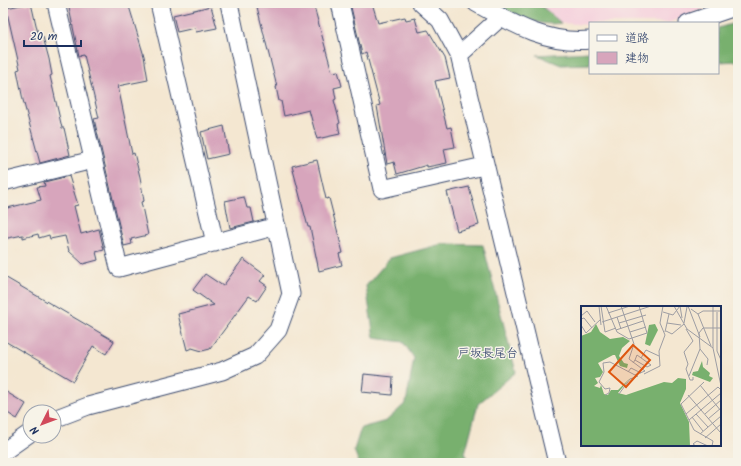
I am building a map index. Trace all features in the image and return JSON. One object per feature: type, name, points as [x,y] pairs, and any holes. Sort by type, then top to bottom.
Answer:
[{"type":"street","points":[[56,3],[119,268],[277,226]]},
{"type":"street","points":[[159,3],[215,243]]},
{"type":"street","points":[[62,416],[88,406],[222,370],[255,356],[278,330],[291,294],[230,3]]},
{"type":"street","points":[[340,3],[382,189],[484,166]]},
{"type":"street","points":[[421,3],[440,20],[459,55],[484,166],[557,463]]},
{"type":"street","points":[[476,3],[527,31],[571,42],[589,40]]},
{"type":"street","points":[[691,22],[738,6]]},
{"type":"street","points":[[459,55],[501,17]]},
{"type":"street","points":[[3,182],[93,160]]},
{"type":"street","points":[[3,452],[22,439]]},
{"type":"shaded area","points":[[538,3],[718,3],[670,22],[589,22],[589,25],[561,23]]},
{"type":"green space","points":[[494,3],[538,3],[561,23],[552,24],[535,22],[518,16]]},
{"type":"green space","points":[[738,22],[738,61],[719,62],[719,28]]},
{"type":"green space","points":[[589,52],[589,64],[561,65],[537,55]]},
{"type":"green space","points":[[442,244],[483,245],[516,372],[478,404],[465,453],[471,463],[359,463],[354,450],[361,428],[386,421],[406,403],[414,358],[403,342],[374,338],[366,286],[390,258]]},
{"type":"building","points":[[31,3],[39,38],[43,37],[49,59],[52,75],[50,76],[70,155],[40,163],[23,100],[17,70],[20,69],[6,8]]},
{"type":"building","points":[[68,3],[128,3],[144,56],[148,80],[118,86],[132,154],[134,153],[140,177],[144,201],[141,202],[148,235],[131,239],[132,244],[124,246],[94,119],[99,118],[84,55],[79,56]]},
{"type":"building","points":[[256,3],[313,3],[332,72],[338,71],[342,86],[334,88],[336,99],[334,100],[340,123],[338,124],[340,134],[317,139],[309,110],[284,116],[281,101],[279,101],[277,87]]},
{"type":"building","points":[[350,3],[372,3],[378,23],[405,17],[406,20],[415,18],[419,32],[428,30],[445,58],[450,78],[435,81],[447,128],[451,127],[455,147],[444,149],[447,163],[427,167],[427,165],[397,174],[394,162],[387,164],[377,106],[380,105],[366,52],[362,54]]},
{"type":"building","points":[[211,6],[217,28],[196,32],[195,28],[177,32],[173,15]]},
{"type":"building","points":[[224,126],[229,154],[207,159],[201,132]]},
{"type":"building","points":[[317,160],[326,199],[329,198],[343,253],[339,254],[342,265],[319,271],[310,227],[308,227],[292,166]]},
{"type":"building","points":[[69,176],[78,205],[74,206],[81,234],[99,229],[104,250],[96,252],[98,260],[83,264],[69,251],[65,236],[50,239],[49,235],[39,238],[38,234],[23,238],[23,235],[3,239],[3,209],[41,200],[37,187],[45,186],[44,182]]},
{"type":"building","points":[[469,187],[479,225],[457,231],[447,192]]},
{"type":"building","points":[[244,197],[247,208],[251,208],[254,222],[230,228],[225,201]]},
{"type":"building","points":[[243,259],[265,275],[260,281],[267,286],[257,301],[249,296],[210,349],[202,351],[192,348],[187,350],[178,314],[214,305],[193,290],[205,274],[223,286]]},
{"type":"building","points":[[3,276],[114,341],[106,354],[93,346],[73,381],[3,340]]},
{"type":"building","points":[[364,374],[393,377],[392,395],[362,392]]},
{"type":"building","points":[[3,390],[26,404],[22,404],[22,411],[17,419],[3,410]]},
{"type":"district","name":"戸坂長尾台","points":[[488,353]]}]
